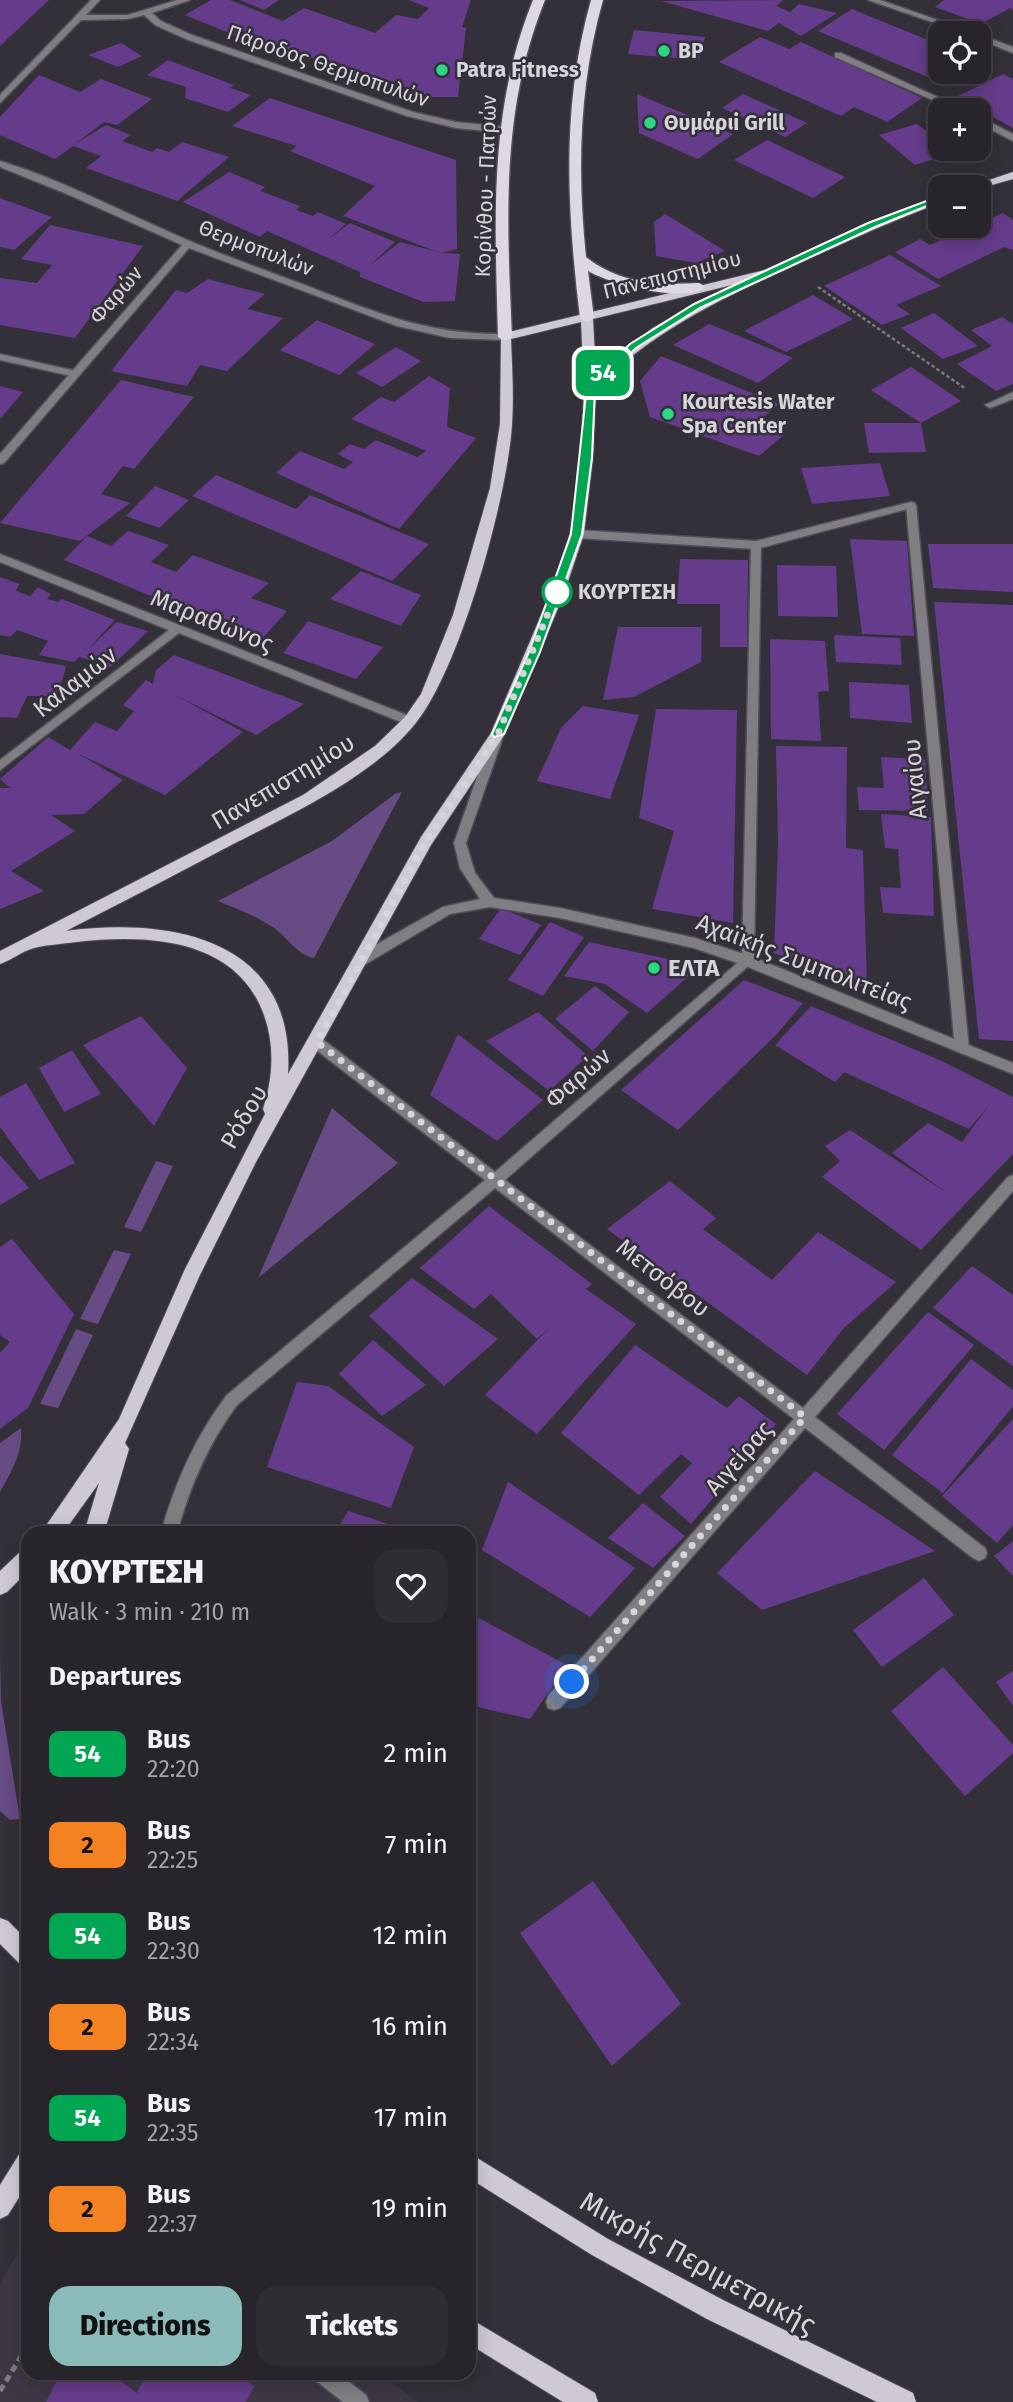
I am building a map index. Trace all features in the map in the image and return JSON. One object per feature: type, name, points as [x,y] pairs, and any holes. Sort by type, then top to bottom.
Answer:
[{"type":"highway","name":"Κορίνθου - Πατρών","points":[[505,337],[506,130],[513,72],[539,0]]},
{"type":"highway","points":[[587,318],[573,186],[576,85],[580,55],[597,0]]},
{"type":"highway","points":[[579,258],[597,273],[619,282],[670,289],[698,287]]},
{"type":"main road","points":[[991,182],[1013,175]]},
{"type":"main road","name":"Πανεπιστημίου","points":[[590,387],[615,361],[648,335],[723,293],[881,221],[928,203]]},
{"type":"main road","name":"Πανεπιστημίου","points":[[0,958],[308,799],[380,750],[410,721],[428,695],[460,615],[497,488],[506,424],[505,337],[587,318],[698,287],[767,273]]},
{"type":"main road","points":[[498,734],[551,610],[577,534],[587,457],[590,387],[587,318]]},
{"type":"main road","name":"Ρόδου","points":[[56,1526],[80,1496],[126,1424],[191,1275],[250,1157],[317,1042],[359,961],[447,806],[498,734]]},
{"type":"main road","points":[[22,945],[94,935],[150,933],[210,947],[247,972],[260,987],[272,1013],[280,1053],[275,1098],[250,1157]]},
{"type":"main road","points":[[96,1526],[126,1424]]},
{"type":"main road","points":[[0,1585],[21,1565]]},
{"type":"main road","points":[[0,1929],[21,1949]]},
{"type":"main road","name":"Μικρής Περιμετρικής","points":[[476,2169],[600,2247],[716,2310],[904,2402]]},
{"type":"main road","points":[[0,2207],[21,2172]]},
{"type":"main road","points":[[476,2334],[586,2402]]},
{"type":"street","points":[[0,100],[96,0]]},
{"type":"street","points":[[79,18],[110,18],[147,13],[186,0]]},
{"type":"street","points":[[872,0],[896,3],[941,21]]},
{"type":"street","name":"Πάροδος Θερμοπυλών","points":[[147,13],[158,23],[188,37],[396,109],[456,125],[506,130]]},
{"type":"street","points":[[991,41],[1013,50]]},
{"type":"street","points":[[838,55],[935,98]]},
{"type":"street","points":[[991,126],[1013,138]]},
{"type":"street","name":"Θερμοπυλών","points":[[0,164],[377,318],[427,332],[467,339],[505,337]]},
{"type":"street","name":"Φαρών","points":[[0,461],[188,243]]},
{"type":"street","points":[[0,357],[76,374]]},
{"type":"street","points":[[990,405],[1013,395]]},
{"type":"street","name":"Αιγαίου","points":[[756,545],[911,505],[962,1049]]},
{"type":"street","points":[[577,534],[756,545],[748,961]]},
{"type":"street","name":"Μαραθώνος","points":[[0,558],[410,721]]},
{"type":"street","name":"Καλαμών","points":[[0,766],[176,630]]},
{"type":"street","points":[[359,961],[447,910],[490,902],[467,873],[461,859],[460,843],[498,734]]},
{"type":"street","name":"Αχαϊκής Συμπολιτείας","points":[[490,902],[642,930],[748,961],[1013,1069]]},
{"type":"street","name":"Φαρών","points":[[171,1526],[194,1462],[217,1419],[232,1400],[497,1178],[748,961]]},
{"type":"street","name":"Μετσόβου","points":[[317,1042],[497,1178],[979,1553]]},
{"type":"street","name":"Αιγείρας","points":[[554,1702],[1013,1181]]},
{"type":"street","points":[[331,2380],[359,2402]]},
{"type":"path","points":[[786,265],[990,405]]},
{"type":"path","points":[[0,2391],[21,2356]]},
{"type":"shaded area","points":[[402,792],[314,958],[298,950],[267,924],[218,901],[332,841],[395,794]]},
{"type":"shaded area","points":[[332,1108],[398,1163],[258,1278]]},
{"type":"shaded area","points":[[156,1161],[173,1166],[141,1232],[124,1227]]},
{"type":"shaded area","points":[[114,1250],[131,1254],[98,1324],[80,1319]]},
{"type":"shaded area","points":[[76,1329],[93,1335],[58,1408],[40,1404]]},
{"type":"shaded area","points":[[21,1428],[18,1453],[0,1492],[0,1443]]},
{"type":"shaded area","points":[[0,1652],[1,1702],[20,1819],[10,1820],[0,1811]]},
{"type":"shaded area","points":[[21,2247],[21,2380],[390,2380],[417,2402],[0,2402],[0,2285]]},
{"type":"building","points":[[0,0],[49,0],[0,46]]},
{"type":"building","points":[[211,0],[230,0],[283,21],[304,8],[375,33],[396,15],[418,19],[429,8],[409,0],[471,0],[462,27],[466,28],[458,97],[431,97],[336,62],[333,65],[256,39],[251,42],[185,15]]},
{"type":"building","points":[[240,0],[279,0],[264,10]]},
{"type":"building","points":[[783,0],[776,6],[790,12],[799,4],[837,13],[801,36],[779,23],[768,31],[661,1]]},
{"type":"building","points":[[944,0],[1013,0],[1013,10],[1010,8],[986,21],[973,21],[935,7]]},
{"type":"building","points":[[852,9],[928,40],[928,77],[818,31]]},
{"type":"building","points":[[634,30],[705,37],[699,60],[628,54]]},
{"type":"building","points":[[760,37],[789,49],[801,42],[922,98],[887,122],[854,107],[841,116],[719,62]]},
{"type":"building","points":[[121,43],[142,56],[118,67],[88,55]]},
{"type":"building","points":[[168,60],[234,85],[230,88],[251,95],[228,112],[185,98],[186,87],[147,75]]},
{"type":"building","points":[[1003,74],[1013,79],[1013,128],[991,116],[991,98],[956,97],[983,84],[991,84],[991,80]]},
{"type":"building","points":[[39,75],[80,92],[101,79],[152,99],[117,125],[104,122],[75,144],[106,125],[131,135],[122,141],[152,152],[157,148],[169,152],[182,142],[229,157],[177,201],[86,168],[101,156],[73,146],[55,159],[0,135],[0,117]]},
{"type":"building","points":[[637,94],[733,134],[698,159],[639,133]]},
{"type":"building","points":[[743,94],[807,123],[785,137],[722,108]]},
{"type":"building","points":[[270,98],[456,160],[457,249],[441,253],[460,254],[455,301],[423,302],[360,277],[360,272],[267,231],[260,237],[183,202],[229,172],[265,187],[260,191],[300,206],[296,210],[313,216],[318,212],[346,224],[327,240],[350,223],[395,242],[369,266],[400,242],[438,252],[343,216],[375,186],[290,151],[297,146],[232,126]]},
{"type":"building","points":[[917,124],[928,132],[928,161],[915,165],[879,135]]},
{"type":"building","points":[[767,140],[845,177],[813,198],[734,160]]},
{"type":"building","points":[[0,198],[52,217],[14,250],[0,247]]},
{"type":"building","points":[[1003,213],[1013,220],[1013,250],[1004,247],[938,279],[895,252],[920,239],[930,245],[946,238],[991,238],[991,218]]},
{"type":"building","points":[[665,214],[725,251],[696,263],[656,256],[654,222]]},
{"type":"building","points":[[50,225],[143,246],[75,338],[0,325],[0,278],[37,283],[52,265],[21,259]]},
{"type":"building","points":[[890,255],[941,286],[896,305],[910,314],[882,325],[824,286]]},
{"type":"building","points":[[208,279],[265,294],[247,309],[283,318],[227,371],[200,365],[187,386],[111,371],[176,290],[187,293]]},
{"type":"building","points":[[813,295],[853,319],[786,352],[744,331]]},
{"type":"building","points":[[934,313],[978,346],[943,359],[901,328]]},
{"type":"building","points":[[1002,317],[1013,324],[1013,384],[996,391],[957,364],[992,346],[971,330]]},
{"type":"building","points":[[317,320],[375,344],[339,375],[280,350]]},
{"type":"building","points":[[709,324],[793,358],[758,383],[673,345]]},
{"type":"building","points":[[396,347],[421,361],[382,387],[356,373]]},
{"type":"building","points":[[661,356],[779,404],[757,423],[784,435],[759,456],[650,417],[640,381]]},
{"type":"building","points":[[911,367],[961,401],[921,423],[871,390]]},
{"type":"building","points":[[429,376],[450,388],[447,427],[476,438],[399,529],[276,473],[300,451],[344,469],[353,462],[338,454],[350,444],[364,449],[376,440],[417,457],[426,451],[351,419],[381,397],[394,402]]},
{"type":"building","points":[[121,380],[194,397],[134,469],[123,466],[101,494],[130,503],[80,541],[0,523]]},
{"type":"building","points":[[0,386],[23,392],[0,419]]},
{"type":"building","points":[[864,423],[921,423],[926,452],[869,453]]},
{"type":"building","points":[[880,463],[890,496],[812,504],[801,468]]},
{"type":"building","points":[[216,475],[296,509],[310,495],[429,544],[392,581],[192,496]]},
{"type":"building","points":[[155,486],[189,500],[159,528],[126,516]]},
{"type":"building","points":[[128,531],[169,545],[151,562],[176,572],[193,555],[269,583],[251,598],[287,611],[260,641],[64,560],[87,536],[111,546]]},
{"type":"building","points":[[850,539],[907,541],[914,636],[862,634]]},
{"type":"building","points":[[928,544],[1013,544],[1013,592],[933,588]]},
{"type":"building","points":[[680,559],[748,560],[747,647],[720,647],[720,604],[677,604]]},
{"type":"building","points":[[777,565],[836,566],[838,617],[778,616]]},
{"type":"building","points":[[361,571],[421,595],[401,626],[330,599]]},
{"type":"building","points":[[0,577],[19,584],[16,591],[30,596],[38,587],[51,594],[47,599],[58,602],[62,599],[115,620],[87,650],[117,622],[148,631],[111,667],[79,657],[74,662],[39,655],[48,641],[17,630],[10,637],[0,635]]},
{"type":"building","points":[[934,602],[1013,605],[1013,1041],[979,1039]]},
{"type":"building","points":[[308,621],[383,647],[356,679],[283,653]]},
{"type":"building","points":[[618,627],[702,627],[701,662],[634,697],[603,700]]},
{"type":"building","points":[[834,635],[900,638],[902,665],[836,662]]},
{"type":"building","points":[[770,639],[825,641],[829,691],[818,692],[821,741],[771,739]]},
{"type":"building","points":[[0,654],[66,666],[58,696],[27,696],[17,718],[0,717]]},
{"type":"building","points":[[174,655],[304,704],[256,735],[173,694],[243,732],[165,795],[77,753],[123,780],[84,814],[51,815],[75,831],[11,871],[44,891],[0,909],[0,788],[10,788],[0,779],[48,737],[70,750],[95,722],[117,731],[134,711],[123,705],[146,680],[153,684],[156,670]]},
{"type":"building","points":[[849,682],[909,685],[912,723],[850,718]]},
{"type":"building","points":[[583,706],[639,715],[610,799],[537,781],[561,728]]},
{"type":"building","points":[[656,709],[737,710],[733,923],[652,909],[674,831],[639,818]]},
{"type":"building","points":[[776,746],[847,747],[846,848],[863,850],[867,989],[774,953],[778,843]]},
{"type":"building","points":[[881,757],[925,759],[928,811],[859,810],[857,787],[884,788]]},
{"type":"building","points":[[881,814],[931,817],[934,916],[883,913],[880,887],[901,888],[898,849],[885,848]]},
{"type":"building","points":[[501,908],[541,925],[520,955],[479,939]]},
{"type":"building","points":[[550,922],[584,937],[543,996],[508,980]]},
{"type":"building","points":[[589,942],[700,966],[647,1013],[605,984],[564,976]]},
{"type":"building","points":[[744,980],[803,1003],[777,1034],[678,1130],[621,1090]]},
{"type":"building","points":[[595,986],[629,1012],[593,1051],[555,1019]]},
{"type":"building","points":[[811,1006],[942,1061],[1013,1097],[1013,1154],[921,1250],[822,1177],[840,1161],[825,1146],[850,1130],[947,1193],[892,1153],[928,1123],[962,1142],[990,1104],[969,1129],[844,1072],[835,1082],[775,1045]]},
{"type":"building","points":[[538,1012],[588,1056],[549,1091],[486,1041]]},
{"type":"building","points":[[141,1016],[187,1068],[154,1126],[83,1045]]},
{"type":"building","points":[[458,1034],[543,1100],[497,1141],[430,1095]]},
{"type":"building","points":[[72,1050],[101,1094],[64,1112],[39,1068]]},
{"type":"building","points":[[26,1083],[75,1163],[39,1180],[0,1127],[0,1097]]},
{"type":"building","points":[[0,1155],[29,1188],[0,1205]]},
{"type":"building","points":[[670,1181],[716,1218],[703,1229],[772,1280],[818,1232],[896,1282],[844,1328],[807,1375],[607,1229]]},
{"type":"building","points":[[489,1206],[592,1284],[586,1289],[636,1324],[537,1434],[485,1395],[550,1327],[537,1339],[491,1294],[474,1309],[420,1268]]},
{"type":"building","points":[[12,1239],[74,1314],[28,1408],[0,1429],[0,1353],[10,1342],[0,1335],[0,1247]]},
{"type":"building","points":[[972,1266],[1013,1295],[1013,1366],[933,1308]]},
{"type":"building","points":[[412,1278],[498,1339],[444,1386],[369,1316]]},
{"type":"building","points":[[928,1312],[974,1345],[884,1450],[837,1414]]},
{"type":"building","points":[[373,1340],[426,1385],[382,1416],[339,1374]]},
{"type":"building","points":[[635,1345],[727,1408],[739,1396],[776,1424],[691,1524],[660,1497],[692,1463],[681,1454],[639,1495],[561,1433]]},
{"type":"building","points":[[971,1359],[1013,1390],[1013,1406],[943,1493],[892,1455]]},
{"type":"building","points":[[297,1382],[328,1386],[414,1447],[391,1508],[267,1467]]},
{"type":"building","points":[[1013,1419],[1013,1525],[997,1543],[942,1496]]},
{"type":"building","points":[[815,1471],[935,1551],[762,1610],[717,1573]]},
{"type":"building","points":[[508,1482],[635,1568],[590,1617],[482,1550]]},
{"type":"building","points":[[643,1503],[685,1536],[653,1568],[608,1538]]},
{"type":"building","points":[[348,1511],[395,1526],[339,1526]]},
{"type":"building","points":[[1013,1541],[1013,1576],[994,1556]]},
{"type":"building","points":[[924,1578],[954,1615],[882,1667],[853,1630]]},
{"type":"building","points":[[476,1617],[567,1665],[530,1719],[476,1707]]},
{"type":"building","points":[[943,1667],[1013,1745],[1013,1753],[965,1796],[891,1711]]},
{"type":"building","points":[[1013,1671],[1013,1706],[996,1682]]},
{"type":"building","points":[[593,1881],[681,2004],[612,2066],[520,1933]]},
{"type":"building","points":[[57,2380],[119,2380],[137,2393],[143,2380],[245,2380],[254,2386],[246,2402],[46,2402]]},
{"type":"bus line","name":"54","points":[[498,734],[555,599],[577,534],[587,457],[590,387],[633,346],[697,306],[871,225],[928,203]]},
{"type":"place","name":"BP","points":[[664,51]]},
{"type":"place","name":"Patra Fitness","points":[[442,70]]},
{"type":"place","name":"Θυμάριi Grill","points":[[650,123]]},
{"type":"place","name":"Kourtesis Water Spa Center","points":[[668,414]]},
{"type":"place","name":"ΚΟΥΡΤΕΣΗ","points":[[557,592]]},
{"type":"place","name":"ΕΛΤΑ","points":[[654,968]]},
{"type":"route","points":[[557,592],[498,734],[461,785],[426,841],[317,1042],[805,1417],[572,1682]]}]
